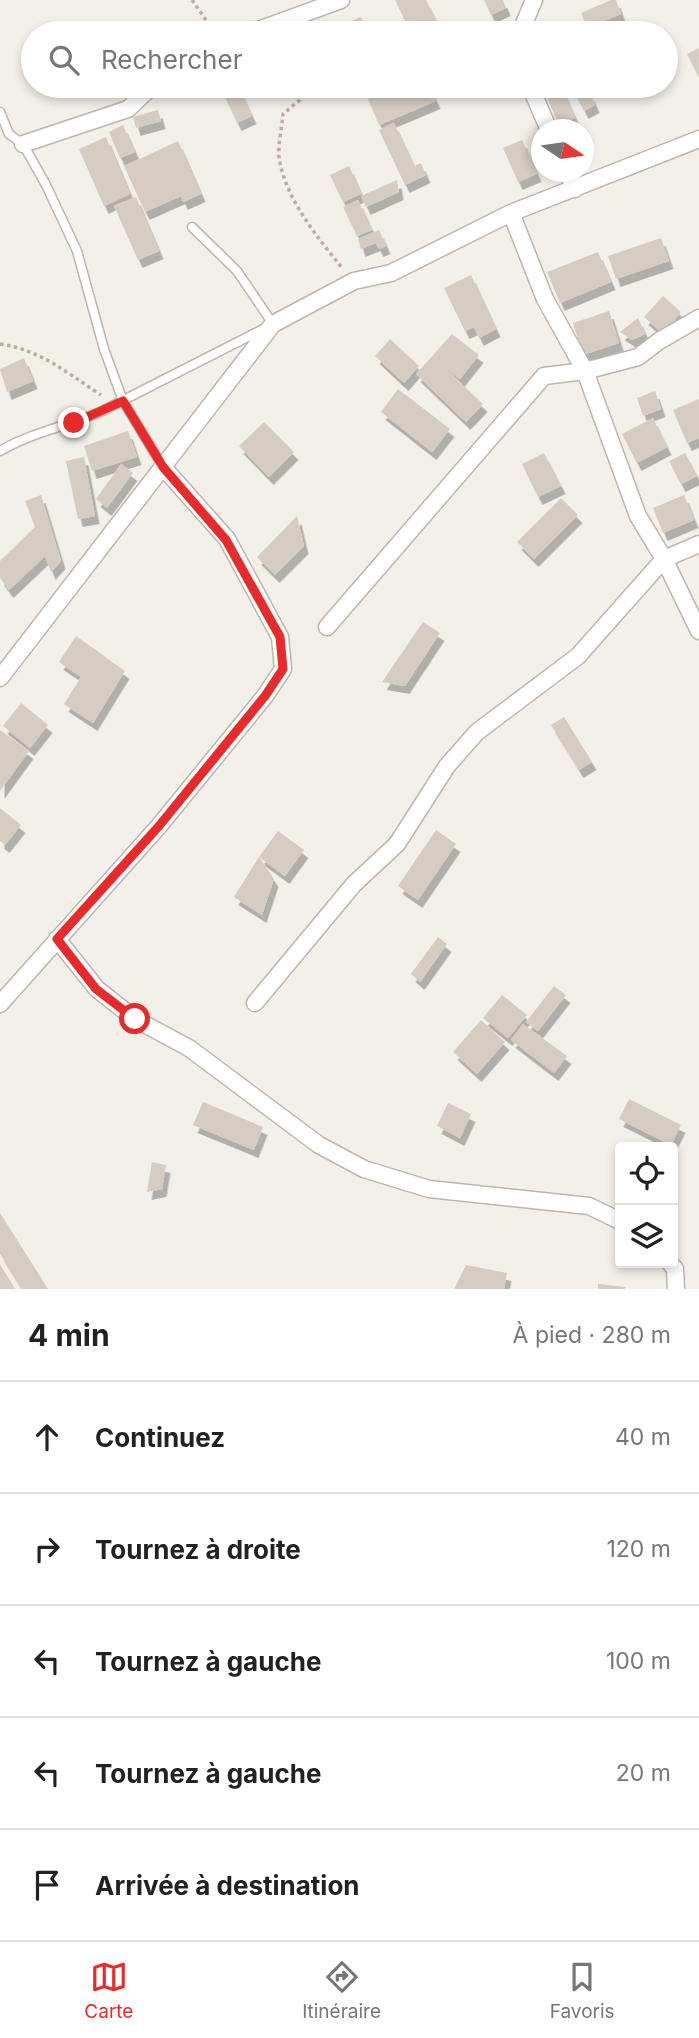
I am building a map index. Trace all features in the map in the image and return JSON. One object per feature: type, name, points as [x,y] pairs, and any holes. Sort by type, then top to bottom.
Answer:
[{"type":"street","points":[[283,21],[341,0]]},
{"type":"street","points":[[525,21],[534,0]]},
{"type":"street","points":[[23,144],[128,109],[139,98]]},
{"type":"street","points":[[535,98],[544,119]]},
{"type":"street","points":[[0,678],[273,324],[354,281],[391,273],[511,213],[699,139]]},
{"type":"street","points":[[572,182],[575,189]]},
{"type":"street","points":[[511,213],[545,299],[585,371],[638,516],[664,559],[699,631]]},
{"type":"street","points":[[327,627],[544,376],[585,371],[638,357],[659,341],[699,318]]},
{"type":"street","points":[[0,1004],[159,826],[265,696],[283,669],[280,637],[226,540],[163,467]]},
{"type":"street","points":[[256,1003],[354,884],[397,844],[447,766],[477,732],[578,656],[664,559],[699,544]]},
{"type":"street","points":[[57,939],[96,989],[135,1019],[189,1048],[318,1145],[364,1169],[429,1189],[589,1206],[615,1219]]},
{"type":"street","points":[[674,1268],[676,1289]]},
{"type":"lane","points":[[0,112],[9,134],[23,144],[77,251],[104,349],[123,401],[163,467]]},
{"type":"lane","points":[[0,450],[41,432],[74,423],[123,401],[273,324],[237,271],[192,227]]},
{"type":"path","points":[[192,0],[207,21]]},
{"type":"path","points":[[300,98],[283,114],[279,156],[290,193],[324,246],[354,281]]},
{"type":"path","points":[[0,344],[35,353],[56,363],[100,395],[123,401]]},
{"type":"building","points":[[395,0],[426,0],[436,21],[405,21]]},
{"type":"building","points":[[484,0],[503,0],[506,8],[491,15]]},
{"type":"building","points":[[616,0],[621,14],[604,21],[584,21],[581,13]]},
{"type":"building","points":[[699,48],[699,78],[687,54]]},
{"type":"building","points":[[226,98],[244,98],[252,116],[237,123]]},
{"type":"building","points":[[435,98],[436,101],[379,125],[368,99]]},
{"type":"building","points":[[547,98],[566,98],[575,118],[556,119]]},
{"type":"building","points":[[592,98],[595,105],[584,111],[578,99]]},
{"type":"building","points":[[158,110],[161,121],[136,128],[133,117]]},
{"type":"building","points":[[394,123],[414,166],[421,163],[426,175],[405,185],[379,130]]},
{"type":"building","points":[[123,125],[135,152],[120,158],[109,132]]},
{"type":"building","points":[[106,137],[130,194],[104,206],[79,149]]},
{"type":"building","points":[[522,140],[531,160],[531,177],[518,182],[503,148]]},
{"type":"building","points":[[178,141],[201,194],[183,202],[181,196],[145,212],[124,166]]},
{"type":"building","points":[[349,166],[361,194],[343,202],[330,175]]},
{"type":"building","points":[[397,180],[399,192],[366,207],[361,196]]},
{"type":"building","points":[[136,197],[159,251],[138,260],[114,206]]},
{"type":"building","points":[[358,200],[372,230],[357,236],[343,207]]},
{"type":"building","points":[[379,230],[386,246],[379,249],[376,243],[361,249],[358,239]]},
{"type":"building","points":[[661,238],[669,261],[616,279],[608,256]]},
{"type":"building","points":[[598,252],[611,282],[560,303],[547,272]]},
{"type":"building","points":[[471,275],[496,329],[479,338],[474,327],[465,331],[444,288]]},
{"type":"building","points":[[663,296],[681,312],[663,334],[644,317]]},
{"type":"building","points":[[609,311],[619,343],[583,355],[573,323]]},
{"type":"building","points":[[638,318],[645,334],[632,340],[620,332]]},
{"type":"building","points":[[452,334],[479,355],[460,379],[442,365],[483,404],[466,422],[416,374]]},
{"type":"building","points":[[390,339],[419,366],[404,383],[375,356]]},
{"type":"building","points":[[24,358],[33,381],[7,392],[0,369]]},
{"type":"building","points":[[398,389],[450,429],[432,452],[381,412]]},
{"type":"building","points":[[655,391],[661,409],[643,416],[637,398]]},
{"type":"building","points":[[699,399],[699,438],[687,443],[673,410]]},
{"type":"building","points":[[653,418],[667,447],[637,463],[622,434]]},
{"type":"building","points":[[264,422],[294,452],[269,477],[239,446]]},
{"type":"building","points":[[128,431],[137,457],[92,471],[84,446]]},
{"type":"building","points":[[544,453],[561,486],[538,497],[522,464]]},
{"type":"building","points":[[685,453],[697,476],[681,484],[669,461]]},
{"type":"building","points":[[84,457],[95,516],[78,519],[66,461]]},
{"type":"building","points":[[121,464],[133,473],[107,508],[96,499]]},
{"type":"building","points":[[41,495],[61,561],[51,572],[45,556],[9,590],[0,578],[0,561],[35,527],[25,501]]},
{"type":"building","points":[[684,495],[694,520],[663,533],[653,508]]},
{"type":"building","points":[[561,498],[578,515],[534,559],[517,542]]},
{"type":"building","points":[[297,516],[304,546],[275,575],[257,557]]},
{"type":"building","points":[[423,622],[440,633],[405,686],[382,682]]},
{"type":"building","points":[[76,636],[125,671],[93,723],[64,704],[81,677],[59,662]]},
{"type":"building","points":[[21,703],[48,725],[30,748],[3,726]]},
{"type":"building","points":[[564,717],[592,762],[579,770],[551,725]]},
{"type":"building","points":[[0,730],[29,751],[0,791]]},
{"type":"building","points":[[0,808],[21,825],[5,845],[0,841]]},
{"type":"building","points":[[436,830],[456,844],[418,900],[398,886]]},
{"type":"building","points":[[278,831],[304,850],[285,876],[259,857]]},
{"type":"building","points":[[259,857],[274,879],[262,915],[234,897]]},
{"type":"building","points":[[438,937],[447,944],[420,982],[411,974]]},
{"type":"building","points":[[554,986],[566,995],[538,1031],[526,1022]]},
{"type":"building","points":[[502,995],[527,1015],[508,1038],[483,1018]]},
{"type":"building","points":[[481,1020],[505,1042],[477,1074],[453,1052]]},
{"type":"building","points":[[523,1024],[567,1056],[554,1073],[511,1040]]},
{"type":"building","points":[[629,1099],[681,1125],[672,1142],[665,1142],[619,1119]]},
{"type":"building","points":[[203,1102],[263,1127],[254,1150],[193,1125]]},
{"type":"building","points":[[448,1103],[471,1114],[460,1138],[437,1126]]},
{"type":"building","points":[[152,1162],[166,1165],[162,1189],[147,1192]]},
{"type":"building","points":[[0,1213],[48,1289],[22,1289],[0,1254]]},
{"type":"building","points":[[0,1264],[15,1289],[0,1289]]},
{"type":"building","points":[[466,1265],[507,1273],[504,1289],[454,1289]]},
{"type":"building","points":[[598,1284],[625,1287],[625,1289],[598,1289]]},
{"type":"route","points":[[74,423],[123,401],[163,467],[226,540],[280,637],[283,651],[283,669],[265,696],[159,826],[57,939],[79,971],[96,989],[135,1019]]}]
